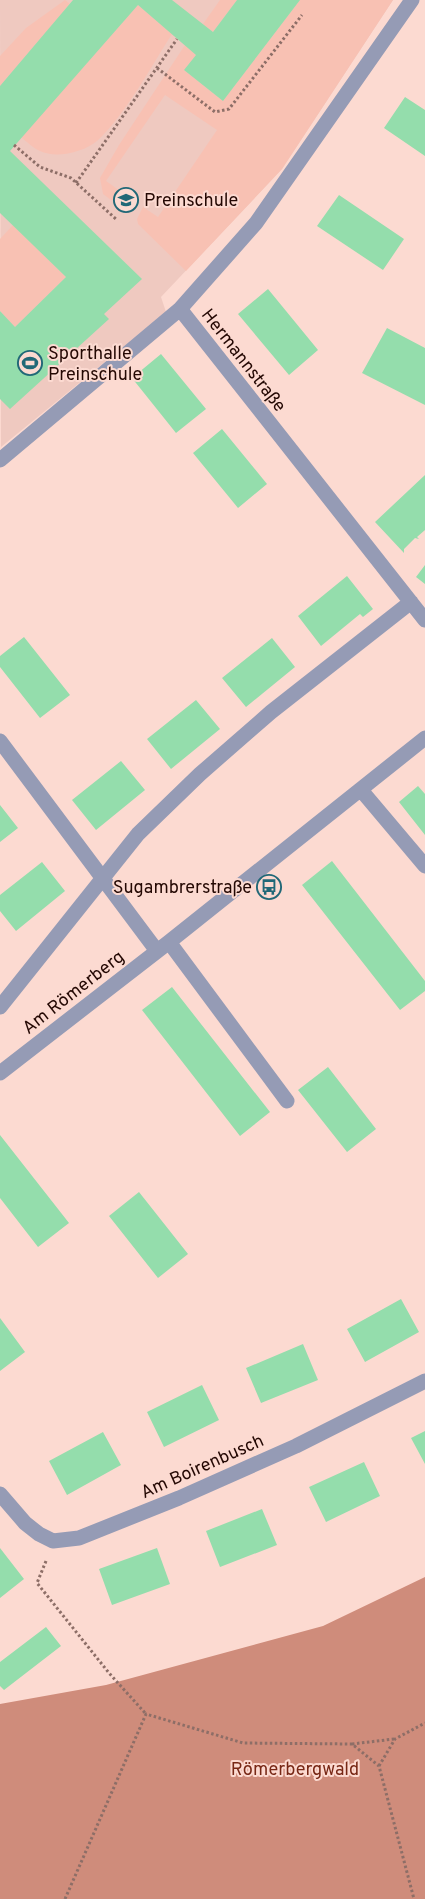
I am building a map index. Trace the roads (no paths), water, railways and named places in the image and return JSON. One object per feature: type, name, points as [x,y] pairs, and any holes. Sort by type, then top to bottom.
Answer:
[{"type":"street","name":"Hermannstraße","points":[[412,0],[256,223],[180,309],[425,620]]},
{"type":"street","points":[[0,460],[180,309]]},
{"type":"street","points":[[0,1007],[138,834],[200,774],[271,712],[410,602]]},
{"type":"street","name":"Am Römerberg","points":[[0,1072],[163,947],[425,738]]},
{"type":"street","points":[[0,741],[103,877],[163,947],[287,1101]]},
{"type":"street","points":[[361,790],[425,866]]},
{"type":"street","name":"Am Boirenbusch","points":[[0,1494],[25,1523],[39,1534],[54,1541],[80,1538],[179,1498],[296,1446],[425,1381]]},
{"type":"place","name":"Preinschule","points":[[126,200]]},
{"type":"place","name":"Sporthalle Preinschule","points":[[30,363]]},
{"type":"place","name":"Sugambrerstraße","points":[[269,887]]},
{"type":"park label","name":"Römerbergwald","points":[[295,1769]]}]
